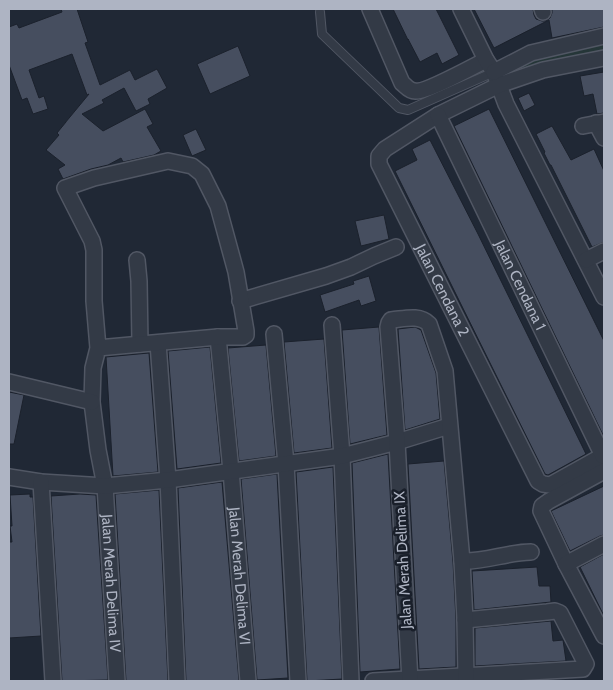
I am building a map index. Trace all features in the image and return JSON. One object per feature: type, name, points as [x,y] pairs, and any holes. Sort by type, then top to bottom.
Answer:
[{"type":"street","points":[[370,9],[402,83],[408,89],[414,91],[493,72],[543,70],[604,58]]},
{"type":"street","points":[[461,9],[493,72],[506,104],[586,260],[599,273],[604,297]]},
{"type":"street","points":[[493,72],[531,53],[604,36]]},
{"type":"street","name":"Jalan Cendana 2","points":[[493,72],[438,114],[385,149],[379,156],[379,164],[538,481],[550,485],[604,461]]},
{"type":"street","name":"Jalan Cendana 1","points":[[438,114],[604,461]]},
{"type":"street","points":[[595,124],[604,138]]},
{"type":"street","name":"Jalan Merah Delima IV","points":[[117,681],[105,486],[92,402],[93,368],[98,348],[94,301],[94,250],[92,241],[65,188],[94,178],[168,161],[192,166],[202,174],[218,206],[236,272],[240,300]]},
{"type":"street","points":[[98,348],[218,337],[243,337],[246,334],[246,330],[240,300],[326,276],[396,247]]},
{"type":"street","points":[[586,260],[604,251]]},
{"type":"street","points":[[137,260],[140,344]]},
{"type":"street","name":"Jalan Merah Delima IX","points":[[410,680],[397,442],[388,328],[392,320],[420,318],[430,324],[445,370],[449,426]]},
{"type":"street","points":[[332,325],[342,456],[351,681]]},
{"type":"street","points":[[274,334],[286,464],[298,681]]},
{"type":"street","name":"Jalan Merah Delima VI","points":[[218,337],[248,681]]},
{"type":"street","points":[[158,343],[168,480],[177,681]]},
{"type":"street","points":[[9,382],[92,402]]},
{"type":"street","points":[[9,478],[105,486],[168,480],[342,456],[449,426],[466,620],[466,678]]},
{"type":"street","points":[[604,461],[549,500],[542,506],[541,511],[566,564],[599,615],[604,636]]},
{"type":"street","points":[[41,482],[53,681]]},
{"type":"street","points":[[566,564],[604,544]]},
{"type":"street","points":[[462,562],[531,552]]},
{"type":"street","points":[[374,681],[466,678],[583,669],[586,664],[560,613],[555,611],[466,620]]},
{"type":"lane","points":[[320,12],[322,34],[399,108],[408,110],[493,72]]},
{"type":"shaded area","points":[[604,36],[604,58],[499,85],[494,72]]},
{"type":"building","points":[[61,9],[77,9],[88,42],[85,43],[100,85],[130,70],[135,80],[157,69],[167,88],[148,99],[150,104],[136,111],[124,88],[102,100],[104,103],[82,114],[103,131],[145,109],[153,124],[147,127],[161,151],[154,155],[123,162],[121,158],[108,165],[63,179],[58,169],[65,165],[46,150],[59,135],[57,133],[89,94],[87,95],[72,54],[29,70],[39,98],[44,96],[48,109],[33,114],[27,98],[22,100],[9,65],[9,27],[17,24],[19,28],[62,12]]},
{"type":"building","points":[[393,9],[436,9],[459,55],[442,64],[437,53],[420,62]]},
{"type":"building","points":[[474,9],[533,9],[536,19],[546,21],[550,18],[552,9],[604,9],[604,27],[552,38],[549,20],[494,48]]},
{"type":"building","points":[[238,46],[250,76],[210,94],[197,64]]},
{"type":"building","points":[[604,72],[604,113],[597,114],[593,94],[584,96],[580,76]]},
{"type":"building","points":[[529,93],[535,105],[524,111],[518,98]]},
{"type":"building","points":[[489,109],[604,341],[604,437],[454,126]]},
{"type":"building","points":[[552,126],[571,160],[594,149],[604,171],[604,242],[592,247],[536,134]]},
{"type":"building","points":[[196,129],[206,150],[192,156],[183,135]]},
{"type":"building","points":[[430,140],[586,454],[548,475],[545,474],[395,171],[417,160],[412,149]]},
{"type":"building","points":[[384,215],[389,239],[361,246],[355,221]]},
{"type":"building","points":[[369,276],[376,301],[361,306],[359,300],[325,312],[320,295],[354,284],[353,281]]},
{"type":"building","points":[[379,327],[387,435],[350,444],[342,330]]},
{"type":"building","points":[[415,327],[421,330],[436,373],[440,419],[405,430],[398,329]]},
{"type":"building","points":[[324,339],[332,448],[294,453],[284,342]]},
{"type":"building","points":[[266,345],[276,456],[239,461],[228,348]]},
{"type":"building","points":[[210,347],[221,463],[177,469],[168,351]]},
{"type":"building","points":[[149,353],[158,472],[113,476],[106,357]]},
{"type":"building","points":[[9,392],[24,395],[14,444],[9,444]]},
{"type":"building","points":[[388,454],[400,669],[360,672],[352,463]]},
{"type":"building","points":[[444,461],[453,562],[456,667],[419,669],[408,464]]},
{"type":"building","points":[[333,467],[342,679],[307,681],[296,472]]},
{"type":"building","points":[[277,474],[288,678],[257,680],[241,479]]},
{"type":"building","points":[[222,482],[239,681],[186,681],[178,488]]},
{"type":"building","points":[[604,486],[604,535],[570,551],[551,511]]},
{"type":"building","points":[[159,490],[168,681],[126,681],[115,494]]},
{"type":"building","points":[[30,494],[30,497],[33,497],[41,636],[9,638],[9,542],[12,542],[10,495]]},
{"type":"building","points":[[96,495],[108,680],[62,681],[51,496]]},
{"type":"building","points":[[604,554],[604,616],[580,567]]},
{"type":"building","points":[[537,567],[539,586],[550,586],[551,602],[474,610],[472,571]]},
{"type":"building","points":[[551,621],[553,641],[563,640],[566,661],[475,666],[475,628]]}]
